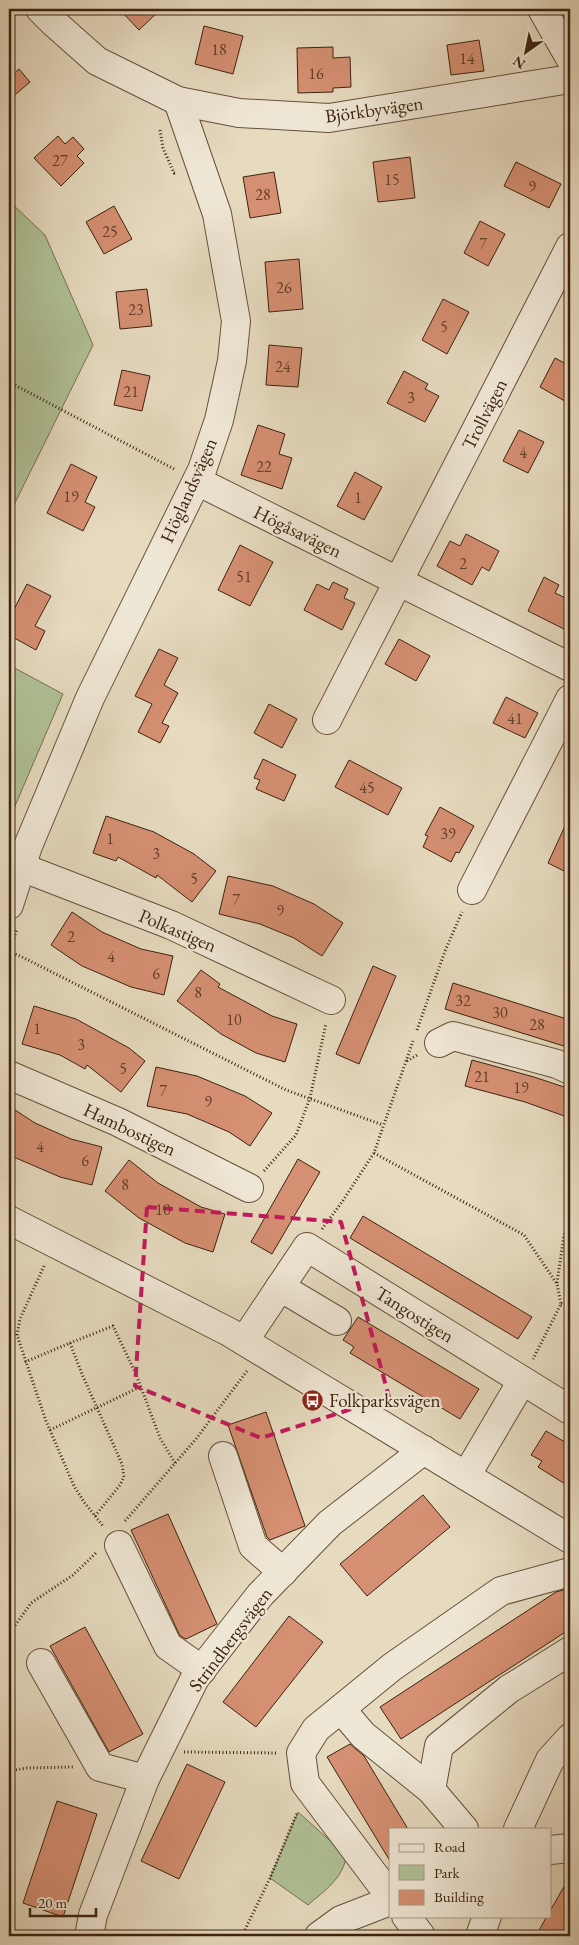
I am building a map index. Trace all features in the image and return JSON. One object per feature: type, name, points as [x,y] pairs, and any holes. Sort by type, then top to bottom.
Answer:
[{"type":"street","points":[[40,9],[97,61],[178,101]]},
{"type":"street","points":[[542,9],[570,58]]},
{"type":"street","name":"Björkbyvägen","points":[[178,101],[239,113],[329,118],[570,80]]},
{"type":"street","name":"Höglandsvägen","points":[[14,914],[21,867],[28,846],[90,698],[197,481],[219,420],[232,361],[236,321],[217,214],[178,101]]},
{"type":"street","name":"Trollvägen","points":[[398,582],[570,247]]},
{"type":"street","name":"Högåsavägen","points":[[197,481],[570,667]]},
{"type":"street","points":[[327,720],[398,582]]},
{"type":"street","points":[[472,890],[570,699]]},
{"type":"street","name":"Polkastigen","points":[[21,867],[171,925],[331,1000]]},
{"type":"street","points":[[439,1043],[453,1036],[557,1064],[570,1070]]},
{"type":"street","name":"Hambostigen","points":[[9,1075],[118,1122],[249,1188]]},
{"type":"street","points":[[11,1223],[55,1242],[253,1346],[570,1539]]},
{"type":"street","points":[[253,1346],[280,1287],[307,1247]]},
{"type":"street","name":"Tangostigen","points":[[307,1247],[570,1410]]},
{"type":"street","points":[[280,1287],[337,1321]]},
{"type":"street","points":[[466,1476],[522,1381]]},
{"type":"street","name":"Strindbergsvägen","points":[[89,1936],[93,1915],[145,1780],[195,1678],[260,1596],[330,1524],[424,1450]]},
{"type":"street","points":[[224,1456],[253,1546],[283,1572]]},
{"type":"street","points":[[112,1536],[168,1646],[202,1670]]},
{"type":"street","points":[[389,1895],[305,1783],[301,1753],[316,1729],[341,1708],[392,1667],[501,1591],[570,1572]]},
{"type":"street","points":[[430,1790],[439,1746],[509,1689],[570,1651]]},
{"type":"street","points":[[42,1662],[100,1767],[145,1780]]},
{"type":"street","points":[[341,1708],[363,1735],[430,1790],[463,1828]]},
{"type":"street","points":[[518,1828],[550,1760],[570,1738]]},
{"type":"street","points":[[552,1850],[570,1848]]},
{"type":"street","points":[[319,1936],[342,1920],[389,1901]]},
{"type":"street","points":[[408,1918],[421,1936]]},
{"type":"street","points":[[480,1936],[486,1918]]},
{"type":"path","points":[[160,125],[163,148],[174,173],[200,165]]},
{"type":"path","points":[[9,382],[197,481]]},
{"type":"path","points":[[307,1247],[342,1202],[374,1153],[446,951],[472,890]]},
{"type":"path","points":[[14,914],[9,953],[20,956],[286,1090],[383,1125]]},
{"type":"path","points":[[249,1188],[296,1134],[310,1098],[331,1000]]},
{"type":"path","points":[[374,1153],[524,1235],[557,1284],[562,1304],[522,1381]]},
{"type":"path","points":[[557,1284],[564,1235],[570,1222]]},
{"type":"path","points":[[55,1242],[20,1319],[17,1336],[50,1430],[74,1486],[112,1536]]},
{"type":"path","points":[[562,1304],[570,1307]]},
{"type":"path","points":[[25,1362],[114,1326],[160,1438],[175,1463]]},
{"type":"path","points":[[70,1343],[122,1464],[124,1477],[120,1485],[95,1516]]},
{"type":"path","points":[[9,1634],[31,1603],[73,1576],[112,1536],[196,1439],[253,1346]]},
{"type":"path","points":[[50,1430],[140,1387]]},
{"type":"path","points":[[158,1752],[301,1753]]},
{"type":"path","points":[[9,1771],[27,1768],[100,1767]]},
{"type":"path","points":[[242,1936],[270,1878],[298,1812],[305,1783]]},
{"type":"highlighted area","points":[[147,1207],[341,1222],[389,1397],[261,1438],[135,1386]]},
{"type":"green space","points":[[9,201],[45,235],[93,345],[9,515]]},
{"type":"green space","points":[[9,665],[63,694],[9,820]]},
{"type":"green space","points":[[298,1812],[346,1855],[345,1863],[337,1877],[308,1905],[270,1878]]},
{"type":"building","points":[[119,9],[161,9],[139,30]]},
{"type":"building","points":[[204,26],[243,36],[233,74],[195,64]]},
{"type":"building","points":[[479,40],[484,71],[451,75],[447,45]]},
{"type":"building","points":[[333,47],[333,58],[350,57],[351,87],[333,88],[333,92],[298,93],[297,48]]},
{"type":"building","points":[[19,69],[30,82],[9,100],[9,78]]},
{"type":"building","points":[[58,136],[65,144],[73,137],[84,149],[77,156],[84,163],[61,186],[34,158]]},
{"type":"building","points":[[410,157],[415,198],[378,202],[373,162]]},
{"type":"building","points":[[516,162],[561,184],[549,208],[504,186]]},
{"type":"building","points":[[274,172],[281,213],[250,218],[243,177]]},
{"type":"building","points":[[114,206],[132,239],[104,254],[86,222]]},
{"type":"building","points":[[480,221],[505,234],[488,266],[464,253]]},
{"type":"building","points":[[299,259],[303,309],[269,312],[265,262]]},
{"type":"building","points":[[147,289],[152,326],[120,329],[116,292]]},
{"type":"building","points":[[443,299],[469,312],[447,354],[422,340]]},
{"type":"building","points":[[269,345],[302,348],[298,387],[266,385]]},
{"type":"building","points":[[555,358],[570,366],[570,404],[540,387]]},
{"type":"building","points":[[122,370],[150,376],[142,411],[114,405]]},
{"type":"building","points":[[404,371],[428,384],[425,389],[439,396],[425,422],[387,403]]},
{"type":"building","points":[[258,425],[285,434],[279,454],[292,458],[282,489],[241,475]]},
{"type":"building","points":[[519,430],[544,442],[528,473],[503,461]]},
{"type":"building","points":[[71,464],[97,477],[85,502],[95,507],[83,531],[47,513]]},
{"type":"building","points":[[355,472],[382,487],[364,520],[337,506]]},
{"type":"building","points":[[466,534],[499,551],[489,571],[482,567],[472,585],[437,566],[450,541],[460,546]]},
{"type":"building","points":[[240,545],[273,562],[250,606],[218,590]]},
{"type":"building","points":[[544,577],[559,585],[555,593],[570,600],[570,632],[528,611]]},
{"type":"building","points":[[333,582],[348,589],[344,598],[355,603],[342,630],[304,610],[317,584],[329,590]]},
{"type":"building","points":[[27,584],[51,596],[35,626],[45,631],[36,650],[9,635],[9,619]]},
{"type":"building","points":[[399,639],[430,656],[416,681],[385,664]]},
{"type":"building","points":[[159,649],[178,658],[164,685],[178,693],[162,723],[169,726],[160,743],[138,732],[152,704],[135,696]]},
{"type":"building","points":[[506,697],[538,713],[525,738],[493,723]]},
{"type":"building","points":[[269,704],[297,719],[282,748],[254,733]]},
{"type":"building","points":[[263,759],[296,775],[284,801],[256,789],[260,780],[254,778]]},
{"type":"building","points":[[349,760],[402,788],[388,815],[335,787]]},
{"type":"building","points":[[440,807],[474,826],[459,853],[456,852],[451,862],[423,847],[428,836],[425,835]]},
{"type":"building","points":[[570,815],[570,874],[548,863]]},
{"type":"building","points":[[106,816],[154,832],[194,854],[216,871],[192,902],[157,875],[156,878],[118,857],[116,861],[93,853]]},
{"type":"building","points":[[228,876],[273,886],[314,904],[343,923],[322,956],[294,938],[260,924],[219,914]]},
{"type":"building","points":[[72,912],[102,932],[141,949],[173,956],[164,995],[131,987],[82,966],[51,945]]},
{"type":"building","points":[[373,966],[396,976],[359,1064],[336,1054]]},
{"type":"building","points":[[201,970],[220,984],[218,987],[272,1016],[297,1024],[285,1062],[256,1053],[221,1034],[177,1001]]},
{"type":"building","points":[[453,983],[570,1020],[570,1048],[445,1009]]},
{"type":"building","points":[[34,1006],[76,1019],[129,1048],[145,1061],[121,1092],[87,1065],[85,1069],[60,1055],[22,1044]]},
{"type":"building","points":[[472,1060],[570,1089],[570,1118],[525,1102],[465,1086]]},
{"type":"building","points":[[156,1067],[197,1076],[245,1096],[272,1113],[250,1146],[229,1132],[187,1114],[147,1106]]},
{"type":"building","points":[[9,1106],[35,1123],[71,1139],[102,1147],[92,1185],[60,1177],[9,1155]]},
{"type":"building","points":[[298,1159],[320,1172],[272,1254],[251,1242]]},
{"type":"building","points":[[129,1160],[158,1183],[201,1207],[225,1214],[213,1252],[185,1243],[139,1218],[105,1191]]},
{"type":"building","points":[[363,1216],[532,1317],[518,1339],[350,1238]]},
{"type":"building","points":[[358,1317],[479,1389],[460,1419],[350,1353],[354,1347],[343,1340]]},
{"type":"building","points":[[266,1412],[305,1526],[270,1540],[267,1537],[228,1425]]},
{"type":"building","points":[[546,1431],[570,1445],[570,1487],[538,1467],[542,1461],[531,1455]]},
{"type":"building","points":[[423,1495],[450,1527],[367,1596],[340,1564]]},
{"type":"building","points":[[168,1514],[217,1624],[186,1639],[180,1636],[131,1530]]},
{"type":"building","points":[[570,1588],[570,1629],[401,1739],[380,1707],[556,1592]]},
{"type":"building","points":[[289,1616],[323,1642],[256,1727],[223,1702]]},
{"type":"building","points":[[85,1627],[143,1734],[109,1752],[50,1646]]},
{"type":"building","points":[[350,1744],[364,1756],[407,1828],[389,1828],[389,1859],[327,1757]]},
{"type":"building","points":[[187,1764],[225,1782],[179,1879],[141,1861]]},
{"type":"building","points":[[57,1801],[97,1814],[63,1917],[23,1903]]},
{"type":"building","points":[[570,1876],[570,1936],[536,1936],[546,1918],[552,1918],[552,1908]]},
{"type":"place","name":"Folkparksvägen","points":[[313,1400]]}]
